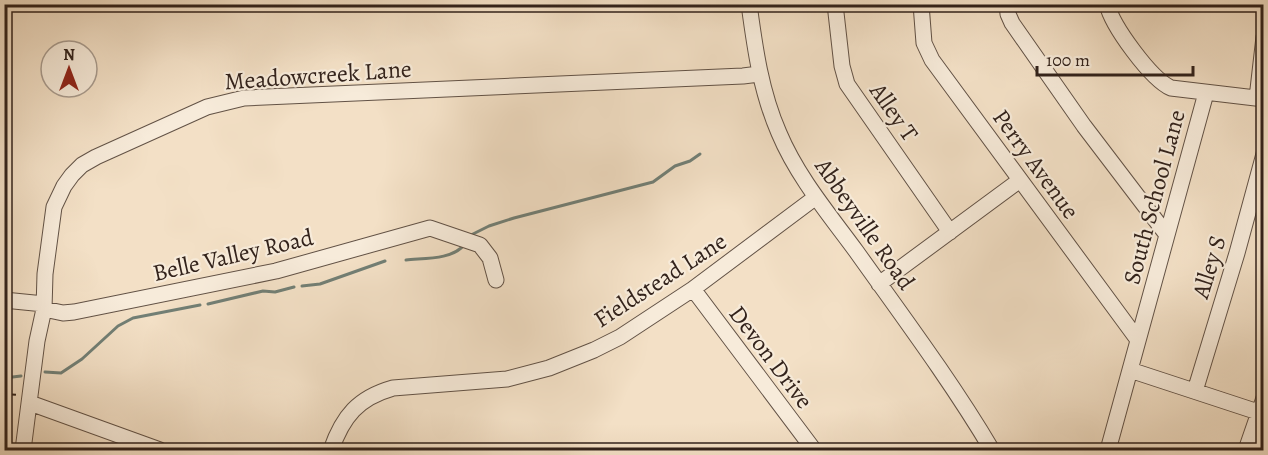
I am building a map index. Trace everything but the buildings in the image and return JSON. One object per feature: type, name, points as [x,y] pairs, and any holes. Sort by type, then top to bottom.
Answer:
[{"type":"street","name":"Abbeyville Road","points":[[749,4],[759,74],[768,107],[779,134],[816,197],[923,343],[992,450]]},
{"type":"street","name":"Alley T","points":[[835,4],[846,84],[950,232]]},
{"type":"street","name":"Perry Avenue","points":[[921,4],[924,43],[932,60],[1138,340]]},
{"type":"street","points":[[1007,4],[1012,24],[1084,126],[1167,235]]},
{"type":"street","name":"South School Lane","points":[[1107,4],[1143,65],[1157,79],[1171,88],[1206,93],[1108,450]]},
{"type":"street","points":[[1258,4],[1263,5]]},
{"type":"street","points":[[1206,93],[1260,99],[1263,37]]},
{"type":"street","name":"Meadowcreek Lane","points":[[23,450],[37,341],[44,306],[45,274],[54,207],[72,175],[96,157],[216,104],[244,98],[759,74]]},
{"type":"street","name":"Alley S","points":[[1195,392],[1238,253],[1263,154]]},
{"type":"street","points":[[879,284],[1020,180]]},
{"type":"street","name":"Fieldstead Lane","points":[[331,450],[338,430],[349,414],[369,397],[380,392],[393,388],[507,379],[549,368],[620,337],[693,289],[816,197]]},
{"type":"street","name":"Belle Valley Road","points":[[4,300],[44,306],[63,313],[74,312],[276,271],[430,228],[480,244],[490,258],[496,280]]},
{"type":"street","name":"Devon Drive","points":[[693,289],[814,450]]},
{"type":"street","points":[[1130,370],[1195,392],[1262,408],[1246,450]]},
{"type":"street","points":[[30,403],[160,450]]},
{"type":"waterway","points":[[469,236],[489,226],[514,218],[653,182],[675,166],[690,161],[700,154]]},
{"type":"waterway","points":[[406,260],[445,256],[459,250],[464,245]]},
{"type":"waterway","points":[[302,286],[320,284],[385,261]]},
{"type":"waterway","points":[[208,304],[263,291],[275,292],[294,287]]},
{"type":"waterway","points":[[45,372],[61,373],[82,359],[118,326],[133,318],[200,305]]},
{"type":"waterway","points":[[4,378],[21,376]]}]
